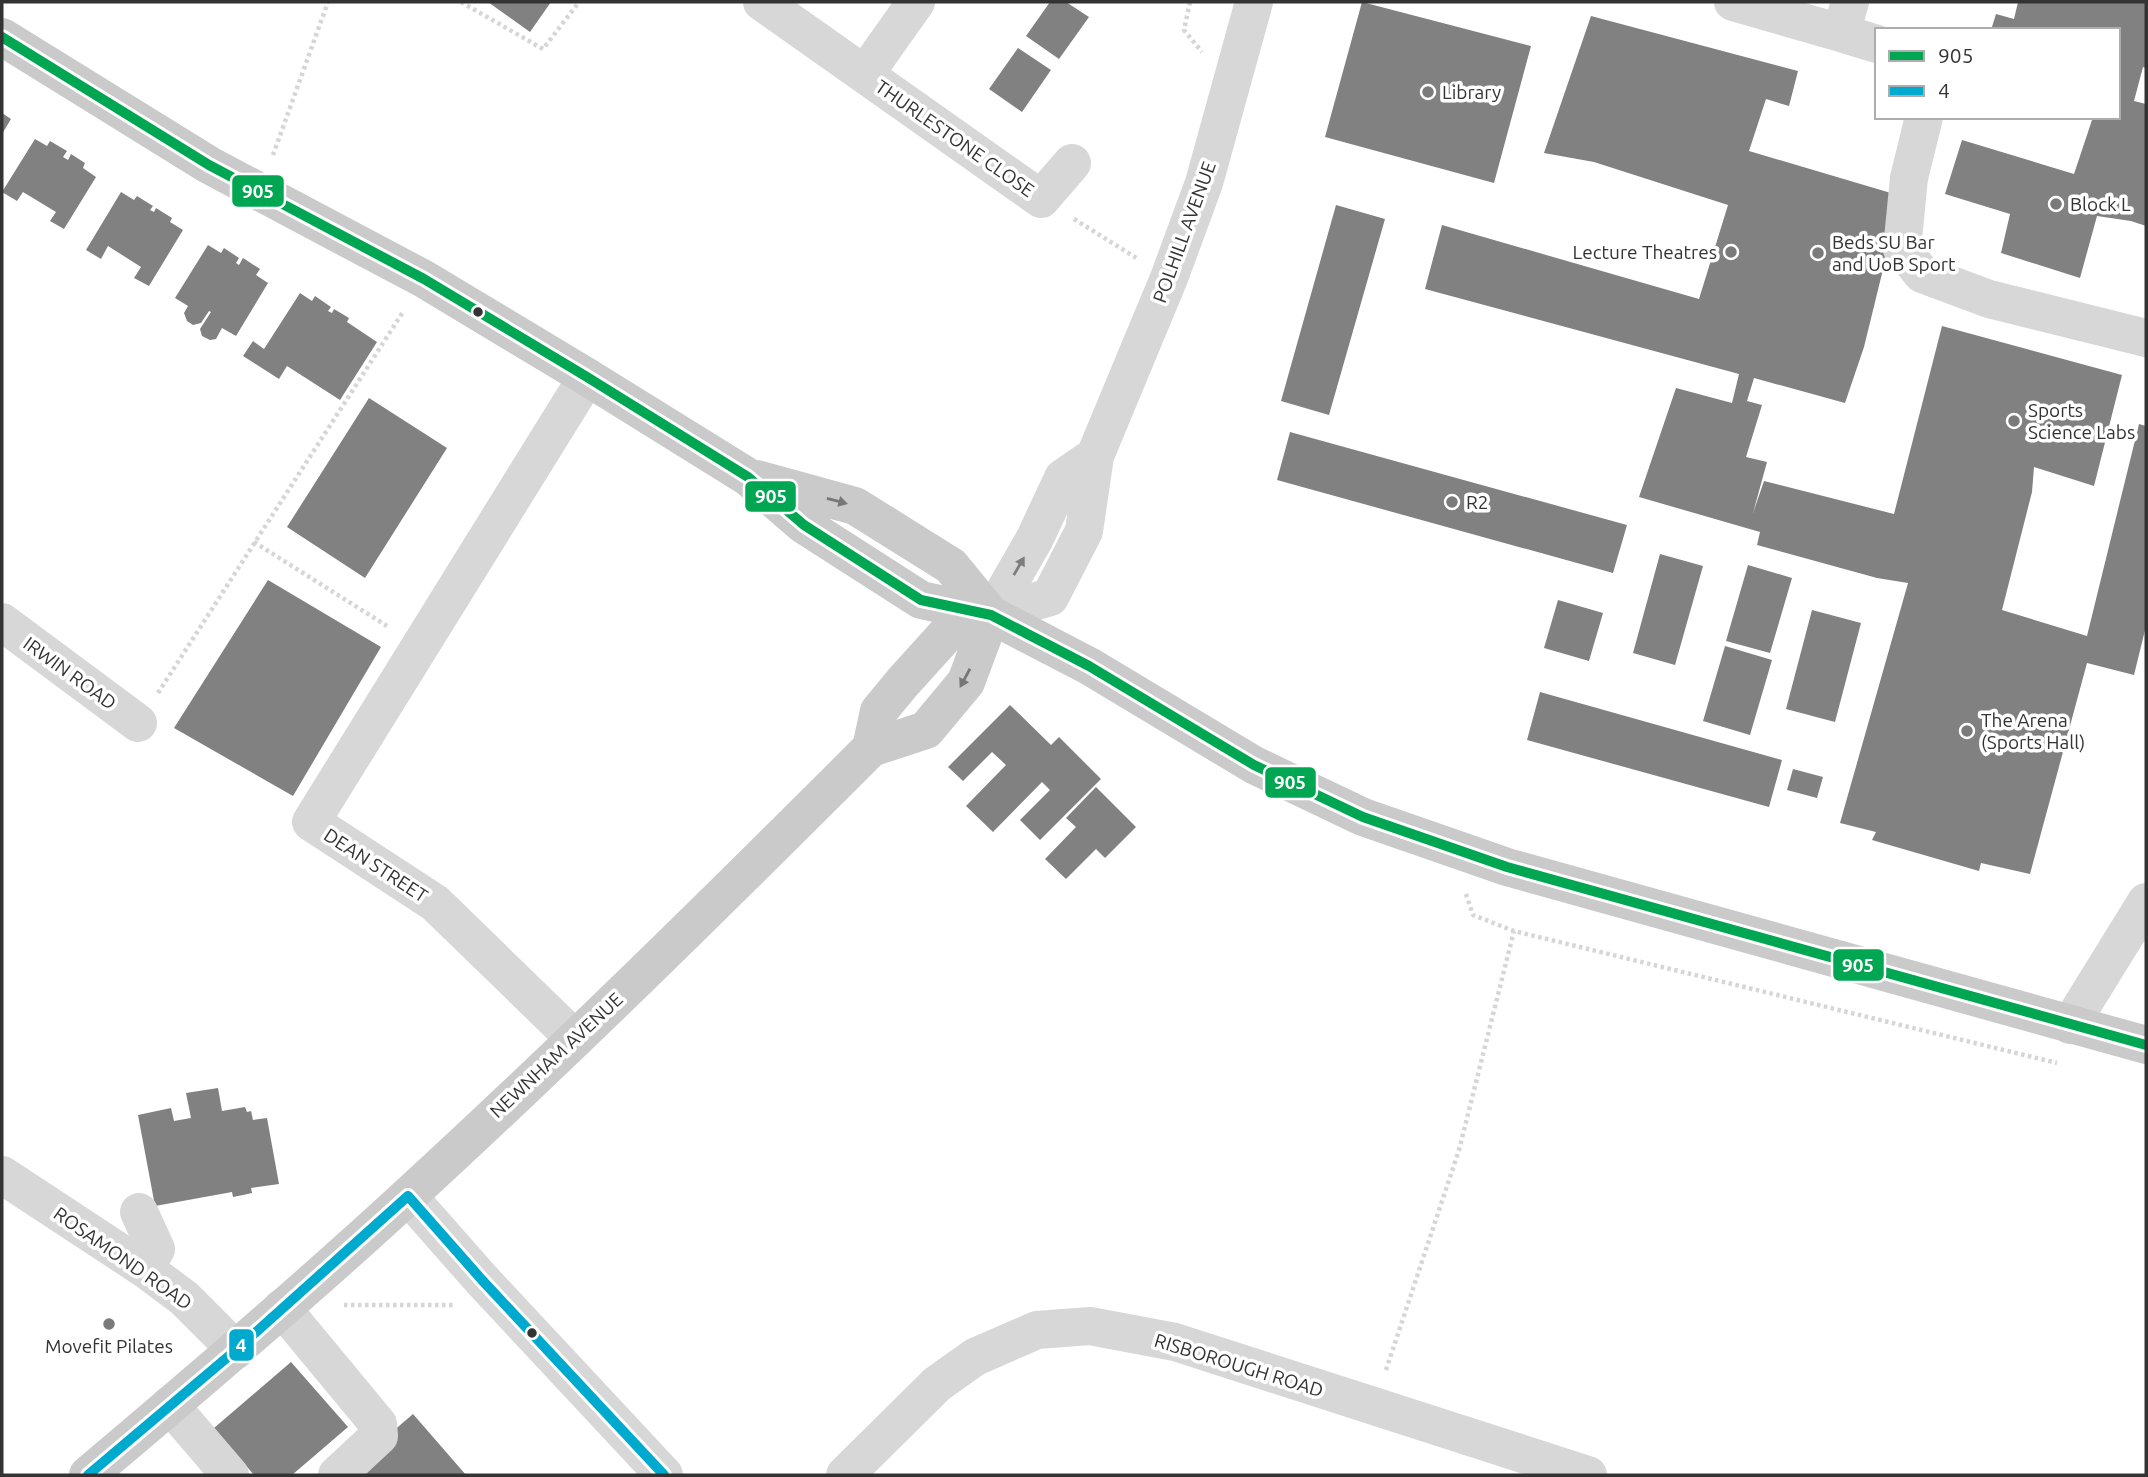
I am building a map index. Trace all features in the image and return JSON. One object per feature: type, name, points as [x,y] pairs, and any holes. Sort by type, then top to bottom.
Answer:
[{"type":"main road","points":[[2,37],[209,166],[424,279],[587,377],[748,477],[804,525],[921,600],[991,615],[1089,666],[1254,765],[1363,817],[1507,867],[2146,1045]]},
{"type":"main road","name":"NEWNHAM AVENUE","points":[[88,1475],[236,1350],[408,1196],[575,1039],[871,748],[879,711],[950,630],[991,615]]},
{"type":"street","name":"THURLESTONE CLOSE","points":[[762,2],[1041,199],[1072,163]]},
{"type":"street","name":"THURLESTONE CLOSE","points":[[865,74],[916,2]]},
{"type":"street","name":"POLHILL AVENUE","points":[[991,615],[1050,597],[1084,531],[1095,456],[1169,278],[1204,183],[1254,2]]},
{"type":"street","points":[[1733,2],[1856,26]]},
{"type":"street","points":[[1924,119],[1909,178],[1902,249],[1922,274],[1989,299],[2146,338]]},
{"type":"street","name":"DEAN STREET","points":[[575,1039],[435,903],[311,822],[587,377]]},
{"type":"street","name":"IRWIN ROAD","points":[[2,622],[138,723]]},
{"type":"street","points":[[2070,1025],[2146,902]]},
{"type":"street","name":"ROSAMOND ROAD","points":[[2,1175],[145,1269],[199,1311],[236,1350]]},
{"type":"street","points":[[408,1196],[482,1280],[664,1475]]},
{"type":"street","points":[[139,1212],[156,1249],[145,1269]]},
{"type":"street","points":[[282,1308],[378,1424],[379,1436],[337,1475]]},
{"type":"street","name":"RISBOROUGH ROAD","points":[[845,1475],[937,1384],[975,1357],[1037,1330],[1090,1326],[1175,1342],[1588,1475]]},
{"type":"street","points":[[170,1405],[230,1475]]},
{"type":"path","points":[[260,192],[328,2]]},
{"type":"path","points":[[461,2],[543,49],[579,2]]},
{"type":"path","points":[[1041,199],[1169,278]]},
{"type":"path","points":[[138,723],[424,279]]},
{"type":"path","points":[[254,542],[420,647]]},
{"type":"path","points":[[1375,1407],[1459,1150],[1514,931],[2065,1065]]},
{"type":"building","points":[[488,2],[551,2],[530,32]]},
{"type":"building","points":[[1050,2],[1066,2],[1089,17],[1059,59],[1026,36]]},
{"type":"building","name":"Library","points":[[1362,2],[1531,46],[1494,183],[1325,137]]},
{"type":"building","name":"Block L","points":[[2018,2],[2146,2],[2146,68],[2143,67],[2134,101],[2146,104],[2146,226],[2097,216],[2080,278],[2001,253],[2010,214],[1945,194],[1962,140],[2074,174],[2092,119],[2120,119],[2120,28],[1992,28],[1996,14],[2014,19]]},
{"type":"building","points":[[1591,16],[1798,71],[1789,106],[1766,99],[1749,151],[1901,196],[1864,347],[1845,403],[1754,378],[1747,401],[1762,405],[1746,457],[1767,462],[1753,513],[1764,481],[1894,514],[1942,326],[2122,375],[2094,486],[2034,467],[2032,492],[2002,610],[2087,636],[2139,424],[2146,426],[2146,626],[2134,675],[2087,663],[2030,874],[1981,863],[1979,871],[1872,840],[1876,832],[1840,823],[1908,583],[1877,578],[1757,545],[1760,532],[1639,497],[1676,388],[1732,403],[1739,374],[1425,289],[1442,225],[1699,299],[1728,205],[1594,162],[1544,153]]},
{"type":"building","points":[[1018,48],[1051,70],[1022,112],[989,89]]},
{"type":"building","points":[[2,113],[11,119],[2,134]]},
{"type":"building","points":[[35,139],[47,146],[50,141],[67,151],[63,157],[68,160],[71,154],[85,163],[83,168],[96,177],[64,229],[50,221],[56,212],[23,192],[17,201],[2,192]]},
{"type":"building","points":[[121,192],[134,200],[137,196],[153,206],[150,210],[154,212],[156,208],[172,218],[170,222],[183,230],[149,286],[134,278],[141,267],[108,246],[101,259],[86,250]]},
{"type":"building","points":[[1336,205],[1385,219],[1329,415],[1281,401]]},
{"type":"building","points":[[208,245],[221,253],[224,248],[239,258],[236,263],[239,265],[243,258],[260,269],[256,275],[268,283],[236,336],[222,328],[216,339],[210,340],[202,336],[200,329],[211,312],[209,311],[201,323],[193,325],[187,321],[184,313],[188,306],[175,298]]},
{"type":"building","points":[[300,293],[312,301],[315,296],[331,307],[328,311],[332,313],[334,309],[349,318],[347,322],[377,342],[340,400],[287,366],[279,379],[243,356],[253,341],[264,349]]},
{"type":"building","points":[[369,398],[447,448],[365,578],[287,527]]},
{"type":"building","name":"R2","points":[[1290,432],[1627,525],[1613,573],[1277,480]]},
{"type":"building","points":[[1660,554],[1703,566],[1675,665],[1633,653]]},
{"type":"building","points":[[1748,565],[1792,578],[1770,653],[1726,641]]},
{"type":"building","points":[[268,580],[381,647],[293,796],[174,728]]},
{"type":"building","points":[[1558,600],[1603,613],[1589,661],[1544,648]]},
{"type":"building","points":[[1812,610],[1861,623],[1835,722],[1786,709]]},
{"type":"building","points":[[1725,646],[1772,660],[1750,735],[1703,721]]},
{"type":"building","points":[[1540,692],[1782,760],[1769,807],[1527,740]]},
{"type":"building","points":[[1010,705],[1051,745],[1059,737],[1101,779],[1040,840],[1020,820],[1050,790],[1042,782],[993,832],[966,806],[1006,765],[992,752],[963,781],[948,767]]},
{"type":"building","points":[[1793,769],[1823,777],[1817,798],[1787,790]]},
{"type":"building","points":[[1096,787],[1136,827],[1105,858],[1096,849],[1066,879],[1045,859],[1076,827],[1066,818]]},
{"type":"building","points":[[218,1088],[222,1111],[245,1107],[247,1112],[251,1111],[253,1120],[267,1118],[279,1184],[251,1188],[252,1193],[233,1197],[232,1192],[155,1206],[138,1115],[171,1108],[174,1121],[191,1118],[186,1093]]},
{"type":"building","points":[[291,1362],[348,1427],[292,1475],[254,1475],[214,1428]]},
{"type":"building","points":[[413,1414],[466,1475],[342,1475]]},
{"type":"transit line","name":"905","points":[[2,37],[209,165],[424,279],[587,377],[748,477],[804,525],[921,600],[991,615],[1089,666],[1254,765],[1363,817],[1507,867],[2146,1045]]},
{"type":"transit line","name":"4","points":[[88,1475],[236,1350],[408,1196],[482,1280],[664,1475]]},
{"type":"place","name":"Library","points":[[1428,92]]},
{"type":"place","name":"Block L","points":[[2056,204]]},
{"type":"place","name":"Lecture Theatres","points":[[1731,252]]},
{"type":"place","name":"Beds SU Bar and UoB Sport","points":[[1818,253]]},
{"type":"place","name":"Sports Science Labs","points":[[2014,421]]},
{"type":"place","name":"R2","points":[[1452,502]]},
{"type":"place","name":"The Arena (Sports Hall)","points":[[1967,731]]},
{"type":"place","name":"Movefit Pilates","points":[[109,1324]]}]
